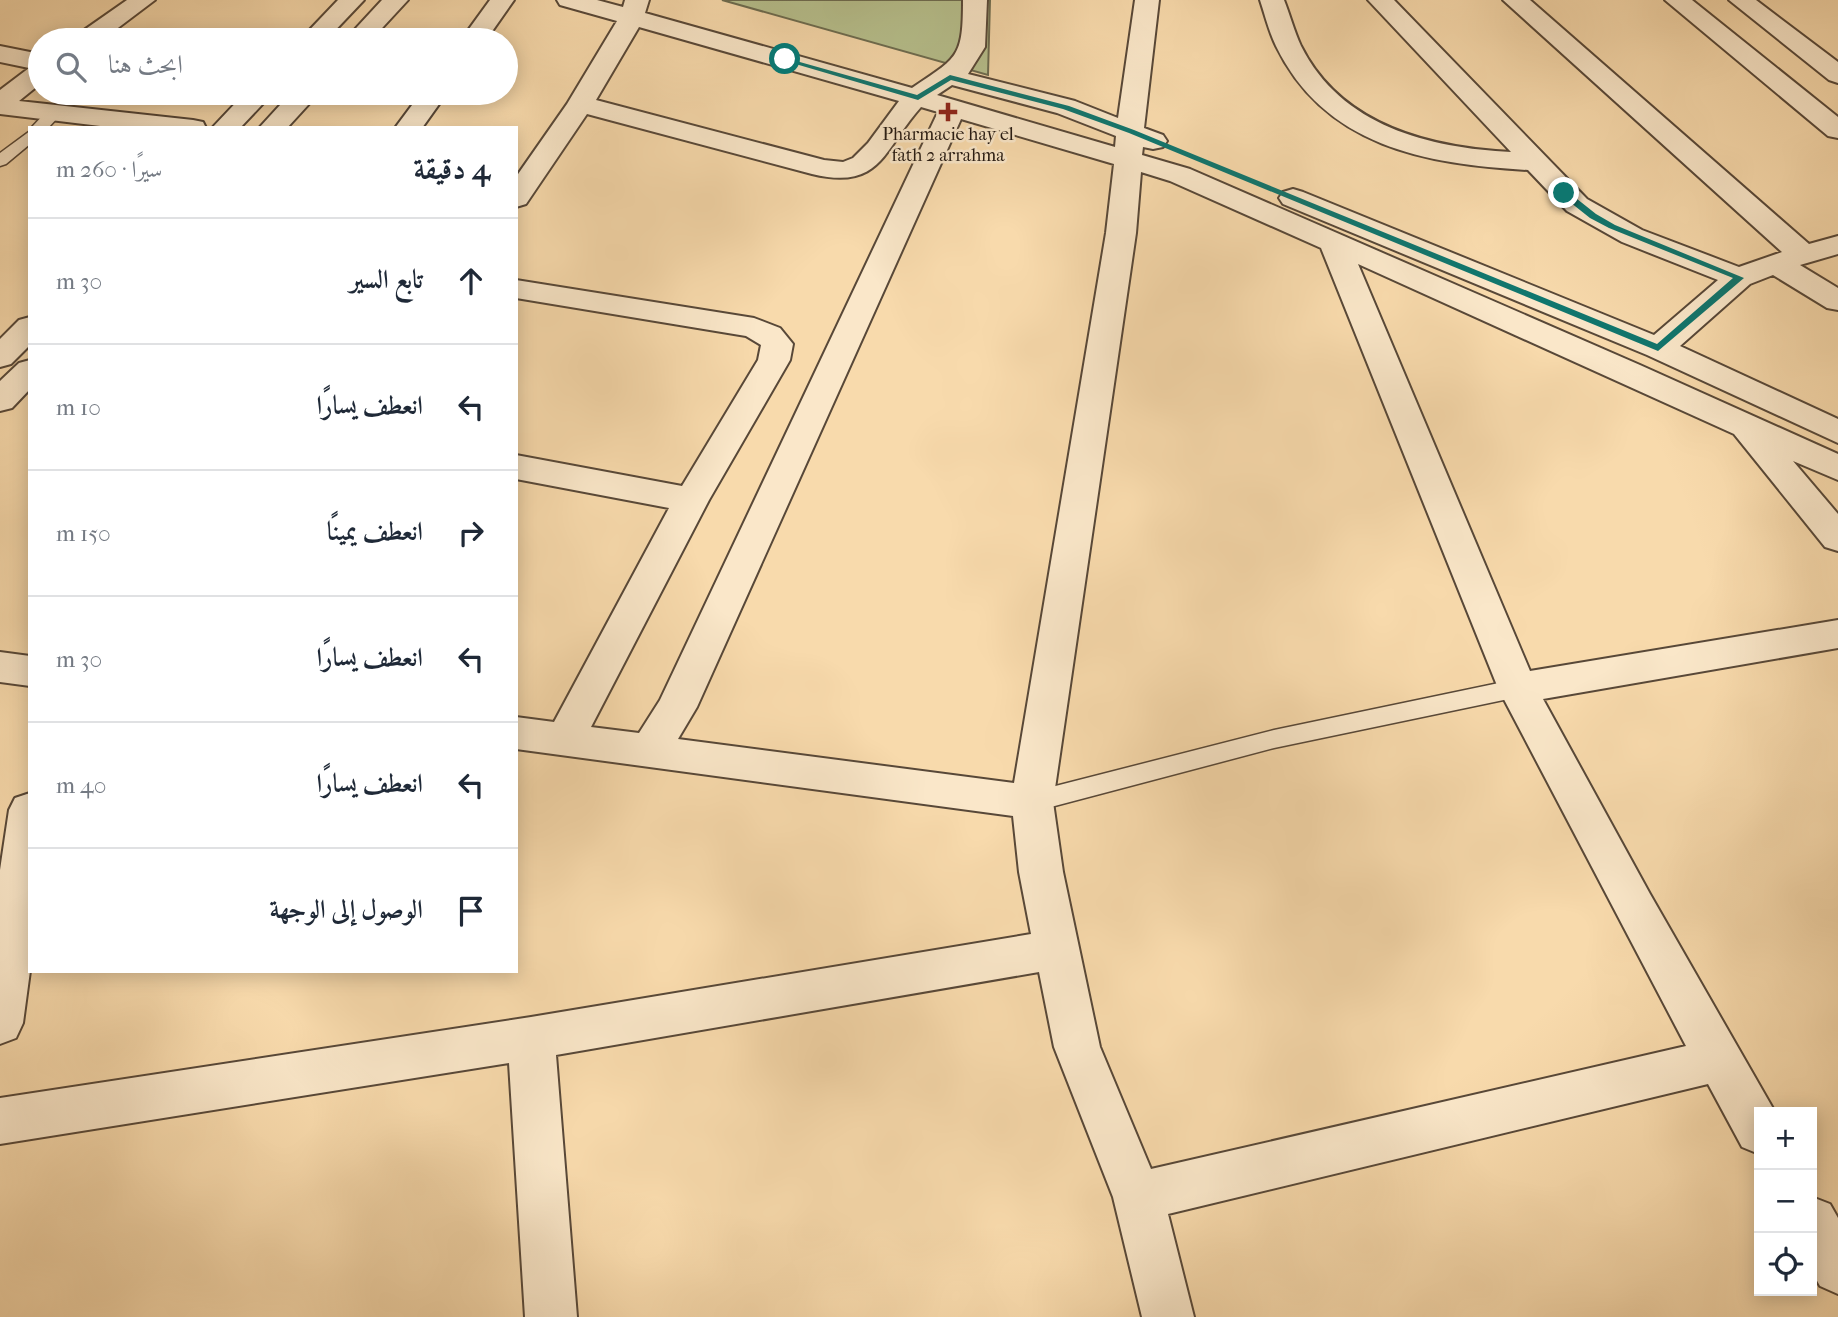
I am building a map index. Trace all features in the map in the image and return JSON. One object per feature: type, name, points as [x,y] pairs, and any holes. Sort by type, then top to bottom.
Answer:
[{"type":"street","points":[[103,28],[143,0]]},
{"type":"street","points":[[324,28],[352,0]]},
{"type":"street","points":[[368,28],[396,0]]},
{"type":"street","points":[[481,28],[502,0]]},
{"type":"street","points":[[650,750],[677,706],[970,54],[974,43],[975,0]]},
{"type":"street","points":[[1147,0],[1121,233],[1032,802],[1041,872],[1077,1048],[1138,1197],[1168,1317]]},
{"type":"street","points":[[1272,0],[1297,61],[1339,112],[1367,130],[1402,145],[1443,155],[1486,161],[1534,162]]},
{"type":"street","points":[[1380,0],[1564,193],[1593,216],[1632,236],[1739,278]]},
{"type":"street","points":[[1515,0],[1804,255]]},
{"type":"street","points":[[1677,0],[1838,130]]},
{"type":"street","points":[[1741,0],[1838,75]]},
{"type":"street","points":[[576,1],[635,8],[918,97],[952,92],[1066,107],[1193,181],[1629,372],[1838,468]]},
{"type":"street","points":[[518,193],[527,170],[580,104],[635,8]]},
{"type":"street","points":[[0,54],[28,60]]},
{"type":"street","points":[[28,81],[3,100],[1,107],[47,120],[156,126]]},
{"type":"street","points":[[580,104],[839,172],[864,163],[918,97]]},
{"type":"street","points":[[227,126],[248,105]]},
{"type":"street","points":[[274,126],[294,105]]},
{"type":"street","points":[[409,126],[425,105]]},
{"type":"street","points":[[1130,146],[1658,348],[1713,376],[1838,432]]},
{"type":"street","points":[[1335,245],[1518,688],[1754,1122]]},
{"type":"street","points":[[1658,348],[1739,278],[1775,263],[1838,245]]},
{"type":"street","points":[[1775,263],[1838,301]]},
{"type":"street","points":[[518,289],[754,328],[769,335],[777,344],[774,360],[691,500],[565,739]]},
{"type":"street","points":[[0,400],[21,370],[28,337]]},
{"type":"street","points":[[1713,376],[1745,426],[1838,538]]},
{"type":"street","points":[[1796,412],[1838,468]]},
{"type":"street","points":[[518,467],[691,500]]},
{"type":"street","points":[[1518,688],[1838,635]]},
{"type":"street","points":[[0,667],[28,671]]},
{"type":"street","points":[[518,733],[1032,802]]},
{"type":"street","points":[[0,1023],[3,970],[28,822]]},
{"type":"street","points":[[0,1121],[531,1038],[1057,949]]},
{"type":"street","points":[[531,1038],[551,1317]]},
{"type":"street","points":[[1138,1197],[1718,1060]]},
{"type":"street","points":[[1817,1231],[1838,1268]]},
{"type":"lane","points":[[0,161],[28,138]]},
{"type":"lane","points":[[1032,802],[1275,738],[1518,688]]},
{"type":"green space","points":[[722,0],[990,0],[988,75]]},
{"type":"place","name":"Pharmacie hay el fath 2 arrahma","points":[[948,112]]},
{"type":"route","points":[[785,59],[918,97],[950,77],[1066,107],[1131,131],[1658,348],[1739,278],[1632,236],[1593,216],[1564,193]]}]
